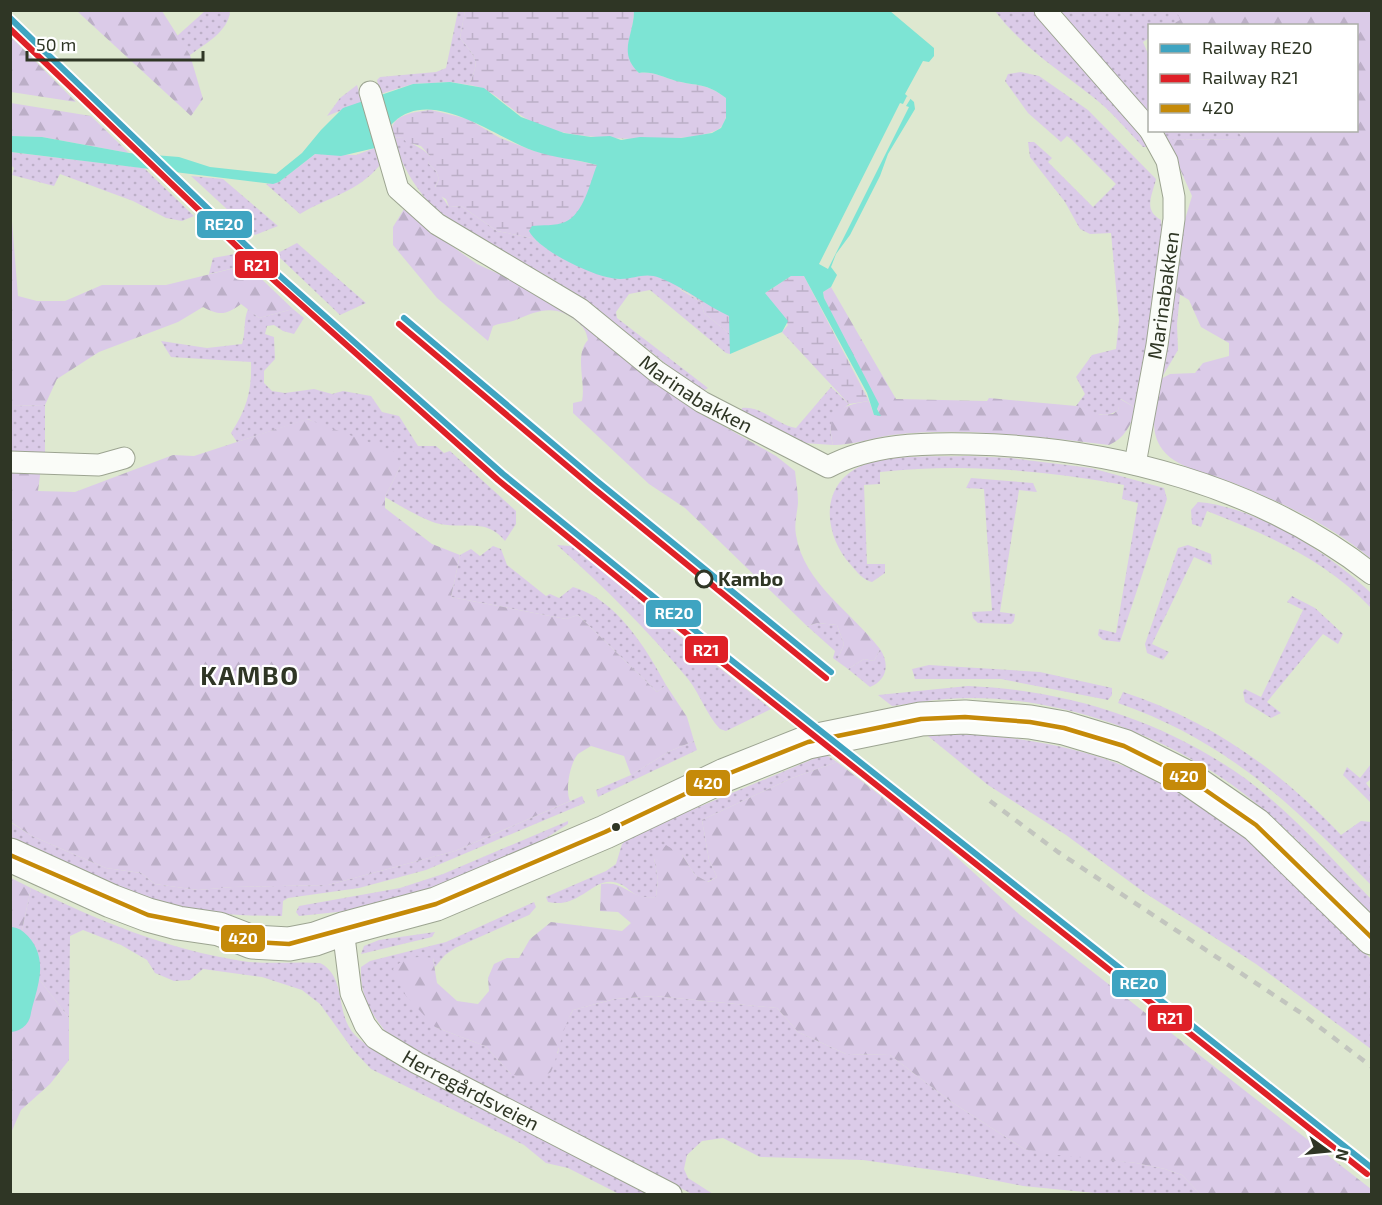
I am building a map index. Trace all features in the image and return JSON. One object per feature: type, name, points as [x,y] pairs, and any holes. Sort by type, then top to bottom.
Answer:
[{"type":"main road","points":[[10,855],[139,911],[178,923],[219,929],[252,942],[289,944],[315,939],[343,929],[436,904],[605,832],[725,775],[808,742],[921,719],[965,717],[1030,722],[1064,728],[1124,746],[1188,778],[1256,825],[1371,938]]},
{"type":"street","name":"Marinabakken","points":[[1045,10],[1148,128]]},
{"type":"street","name":"Marinabakken","points":[[370,92],[398,189],[437,224],[580,309],[656,371],[702,402],[828,467],[848,457],[897,447],[941,444],[1018,447],[1136,464],[1236,497],[1310,533],[1344,553],[1371,574]]},
{"type":"street","name":"Marinabakken","points":[[1136,464],[1157,345],[1174,219],[1174,197],[1167,161],[1151,132]]},
{"type":"street","points":[[10,462],[99,465],[124,458]]},
{"type":"street","name":"Herregårdsveien","points":[[343,929],[351,993],[365,1025],[375,1038],[417,1064],[671,1194]]},
{"type":"green space","points":[[77,11],[162,11],[190,55],[203,99],[191,116]]},
{"type":"green space","points":[[205,11],[230,11],[229,18],[221,31],[190,55],[177,36]]},
{"type":"green space","points":[[458,11],[465,11],[460,38],[475,60],[475,70],[469,85],[450,82],[413,84],[380,94],[377,80],[380,77],[436,72],[446,68]]},
{"type":"green space","points":[[465,11],[634,11],[629,51],[633,66],[639,73],[653,74],[702,86],[719,93],[726,98],[726,118],[720,128],[708,133],[669,139],[621,139],[580,135],[558,131],[535,123],[518,114],[487,91],[469,85],[475,70],[475,60],[460,38]]},
{"type":"green space","points":[[995,11],[1037,11],[1135,122],[1148,147],[1143,147],[1100,102],[1028,46]]},
{"type":"green space","points":[[1059,11],[1177,11],[1181,20],[1173,24],[1148,24],[1148,39],[1143,42],[1148,54],[1148,114]]},
{"type":"green space","points":[[1177,11],[1371,11],[1371,559],[1340,536],[1289,507],[1174,460],[1160,446],[1156,438],[1154,422],[1161,379],[1170,374],[1195,373],[1203,363],[1229,356],[1229,343],[1201,327],[1189,300],[1174,291],[1178,243],[1192,196],[1167,140],[1244,139],[1238,132],[1358,132],[1358,24],[1173,24],[1180,20]]},
{"type":"green space","points":[[11,37],[76,102],[11,92]]},
{"type":"green space","points":[[1021,72],[1039,76],[1088,110],[1156,179],[1150,207],[1155,216],[1161,220],[1161,264],[1136,408],[1121,399],[1118,410],[1103,415],[1076,406],[1085,394],[1076,377],[1092,355],[1116,349],[1119,320],[1111,233],[1090,234],[1080,229],[1065,202],[1030,157],[1028,142],[1034,142],[1052,158],[1048,162],[1093,207],[1116,184],[1071,139],[1067,136],[1061,142],[1028,113],[1005,81],[1008,74]]},
{"type":"green space","points":[[357,85],[362,102],[327,116],[340,98]]},
{"type":"green space","points":[[11,103],[91,116],[129,153],[42,137],[11,136]]},
{"type":"green space","points":[[431,110],[468,119],[500,138],[534,151],[597,165],[702,277],[731,318],[731,335],[704,313],[701,302],[685,291],[646,274],[618,279],[598,274],[554,253],[532,238],[497,231],[461,206],[449,207],[446,199],[433,192],[439,179],[436,171],[428,163],[430,156],[421,146],[406,142],[402,137],[393,138],[393,124],[397,120],[409,114]]},
{"type":"green space","points":[[1162,132],[1238,132],[1244,139],[1167,140]]},
{"type":"green space","points":[[402,137],[431,157],[428,163],[436,171],[439,179],[435,187],[449,207],[461,206],[497,231],[532,238],[554,253],[598,274],[618,279],[646,274],[661,278],[701,302],[704,313],[731,335],[730,354],[650,290],[629,294],[616,312],[617,318],[708,388],[702,392],[616,324],[563,286],[470,237],[440,215],[407,172],[393,138]]},
{"type":"green space","points":[[375,148],[380,165],[362,182],[300,214],[266,184],[279,182],[315,154],[356,155]]},
{"type":"green space","points":[[10,152],[144,168],[194,216],[182,221],[166,218],[133,201],[60,174],[54,186],[12,175],[14,168],[11,165]]},
{"type":"green space","points":[[191,176],[223,179],[278,226],[255,235]]},
{"type":"green space","points":[[11,209],[18,296],[37,301],[65,301],[102,285],[166,285],[247,265],[293,309],[259,318],[241,304],[223,313],[203,307],[178,322],[99,352],[57,379],[45,405],[11,406]]},
{"type":"green space","points":[[404,209],[410,210],[442,239],[477,264],[555,300],[685,404],[776,456],[795,471],[798,503],[795,531],[801,552],[819,583],[880,649],[874,661],[864,659],[848,669],[837,661],[844,644],[837,625],[817,623],[807,626],[685,508],[649,484],[573,413],[573,403],[582,401],[581,361],[584,346],[588,340],[579,323],[561,312],[539,311],[493,326],[488,341],[437,298],[393,245],[393,227]]},
{"type":"green space","points":[[297,243],[366,303],[340,315],[276,254]]},
{"type":"green space","points":[[235,254],[247,265],[209,274],[213,258]]},
{"type":"green space","points":[[791,276],[804,276],[869,401],[849,404],[782,332],[788,325],[765,293]]},
{"type":"green space","points":[[831,287],[896,399],[987,401],[989,398],[1076,406],[1101,415],[1113,414],[1118,410],[1120,399],[1136,408],[1132,420],[1123,435],[1109,445],[1001,434],[946,432],[892,435],[833,445],[831,426],[837,413],[850,405],[869,401],[874,415],[879,412],[824,298],[823,292]]},
{"type":"green space","points":[[1174,291],[1180,295],[1177,324],[1178,350],[1161,379]]},
{"type":"green space","points":[[248,309],[259,318],[293,309],[304,318],[294,334],[274,325],[267,326],[265,334],[274,337],[275,359],[264,371],[264,383],[272,391],[285,393],[314,389],[332,394],[343,391],[371,396],[382,412],[399,416],[418,446],[436,446],[444,453],[450,451],[516,511],[516,524],[505,541],[491,529],[434,523],[385,497],[400,467],[308,419],[237,442],[231,433],[241,416],[247,399],[251,382],[251,362],[171,357],[161,341],[207,348],[242,344]]},
{"type":"green space","points":[[831,387],[849,404],[835,417],[831,426],[833,445],[804,443],[742,412],[742,408],[756,409],[796,428]]},
{"type":"green space","points":[[45,405],[45,458],[11,458],[10,406]]},
{"type":"green space","points":[[307,419],[395,452],[400,467],[385,497],[385,508],[432,544],[460,555],[451,597],[566,619],[578,615],[657,692],[666,685],[687,717],[694,741],[670,751],[631,775],[624,756],[591,746],[575,758],[568,784],[570,801],[455,851],[328,885],[198,890],[155,884],[141,873],[106,868],[71,853],[32,836],[11,822],[11,466],[41,468],[38,491],[75,492],[173,455],[194,456]]},
{"type":"green space","points":[[969,456],[1011,458],[1091,468],[1164,488],[1167,499],[1120,642],[1103,640],[1098,635],[1099,629],[1116,633],[1138,503],[1122,499],[1124,485],[1063,475],[1003,469],[942,468],[880,472],[880,484],[864,485],[867,564],[885,564],[885,573],[872,582],[869,581],[858,573],[842,554],[832,529],[830,515],[835,489],[843,478],[855,469],[881,460]]},
{"type":"green space","points":[[971,478],[1033,483],[1037,492],[1019,490],[1000,612],[1015,614],[1011,624],[978,623],[973,618],[972,612],[992,611],[984,489],[966,488]]},
{"type":"green space","points":[[1198,502],[1244,513],[1291,534],[1335,563],[1371,593],[1371,608],[1335,576],[1295,550],[1273,539],[1207,511],[1201,527],[1192,524],[1191,510]]},
{"type":"green space","points":[[557,545],[571,546],[588,558],[666,625],[771,709],[726,731],[720,729],[688,679],[657,643],[609,593]]},
{"type":"green space","points":[[1188,545],[1211,554],[1212,565],[1194,557],[1152,644],[1169,652],[1163,660],[1147,653],[1145,644],[1178,548]]},
{"type":"green space","points":[[493,546],[501,549],[507,565],[546,596],[550,594],[559,598],[573,587],[603,602],[639,641],[666,685],[657,692],[578,615],[566,619],[451,597],[460,555],[471,549],[480,556]]},
{"type":"green space","points":[[1292,596],[1315,608],[1343,634],[1338,644],[1323,634],[1267,702],[1281,713],[1271,718],[1245,702],[1243,692],[1245,689],[1261,697],[1303,610],[1287,602]]},
{"type":"green space","points":[[817,623],[837,625],[844,644],[837,661],[833,658],[835,651],[807,626]]},
{"type":"green space","points":[[880,649],[885,660],[885,671],[880,680],[870,687],[848,669],[864,659],[874,661]]},
{"type":"green space","points":[[929,665],[1040,672],[1112,688],[1112,695],[1108,700],[1001,679],[915,679],[912,669]]},
{"type":"green space","points":[[968,686],[1042,694],[1114,712],[1149,725],[1215,759],[1263,792],[1311,836],[1371,899],[1371,915],[1293,837],[1243,793],[1177,751],[1141,734],[1064,709],[1024,702],[985,698],[946,699],[892,706],[878,695]]},
{"type":"green space","points":[[1123,692],[1154,703],[1214,732],[1294,789],[1341,835],[1361,821],[1371,822],[1371,885],[1314,828],[1256,778],[1193,736],[1157,718],[1118,703]]},
{"type":"green space","points":[[952,734],[1023,740],[1092,755],[1157,780],[1218,817],[1278,867],[1371,959],[1371,1049],[1256,964],[1145,893],[1066,835],[988,785],[928,736]]},
{"type":"green space","points":[[694,741],[697,750],[598,797],[596,790],[631,775],[670,751]]},
{"type":"green space","points":[[825,754],[837,762],[792,778],[702,820],[709,860],[717,877],[707,882],[695,875],[682,855],[654,858],[658,880],[656,897],[641,896],[619,884],[606,882],[577,898],[559,903],[548,902],[546,897],[606,871],[616,864],[622,844],[632,835]]},
{"type":"green space","points":[[837,762],[938,840],[1020,915],[1371,1189],[1371,1194],[1200,1194],[1182,1175],[1165,1169],[1136,1163],[1048,1154],[1024,1149],[950,1101],[890,1055],[846,1054],[798,1032],[777,1008],[655,996],[615,999],[573,1010],[551,1072],[533,1082],[511,1074],[485,1046],[435,1027],[406,996],[393,969],[411,958],[433,958],[437,983],[457,1001],[478,1004],[489,991],[488,978],[494,964],[507,958],[519,958],[530,939],[551,922],[622,931],[631,923],[618,912],[600,911],[601,884],[616,885],[640,896],[656,897],[658,880],[654,858],[666,845],[682,855],[695,875],[708,882],[717,877],[709,860],[702,820],[792,778]]},
{"type":"green space","points":[[1371,764],[1371,779],[1366,783],[1371,790],[1370,802],[1343,775],[1347,767],[1360,778]]},
{"type":"green space","points":[[582,796],[585,803],[426,870],[359,888],[288,898],[283,901],[282,916],[214,913],[168,904],[99,879],[11,839],[10,822],[32,836],[106,868],[141,873],[155,884],[198,890],[328,885],[455,851]]},
{"type":"green space","points":[[568,821],[568,824],[543,840],[476,875],[366,909],[299,916],[296,912],[299,906],[400,888],[443,874]]},
{"type":"green space","points":[[11,878],[31,888],[22,930],[32,970],[69,1018],[69,1060],[50,1084],[21,1110],[11,1133]]},
{"type":"green space","points":[[31,888],[82,912],[187,949],[242,961],[320,963],[328,968],[337,983],[345,1019],[352,1031],[381,1055],[648,1194],[619,1194],[568,1168],[546,1163],[524,1145],[371,1069],[353,1050],[320,1004],[302,990],[262,977],[203,969],[190,980],[174,981],[155,973],[147,960],[121,945],[83,930],[70,936],[69,1018],[32,970],[22,930]]},
{"type":"green space","points":[[534,902],[536,907],[529,915],[455,948],[445,955],[435,967],[433,958],[435,1027],[485,1046],[511,1074],[558,1053],[561,1032],[573,1010],[615,999],[655,996],[777,1008],[798,1032],[846,1054],[890,1055],[950,1101],[1024,1149],[1136,1163],[1165,1169],[1182,1175],[1200,1194],[1105,1194],[1023,1186],[962,1174],[863,1160],[760,1157],[723,1138],[702,1141],[687,1155],[684,1169],[688,1178],[713,1194],[692,1194],[394,1041],[380,1025],[369,1007],[362,988],[361,967],[370,961],[446,942]]},
{"type":"green space","points":[[435,932],[432,937],[361,954],[364,946],[379,940]]},
{"type":"water","points":[[634,11],[890,11],[934,48],[934,56],[929,62],[923,61],[905,94],[914,102],[915,109],[888,154],[880,176],[850,235],[836,254],[831,267],[837,275],[831,287],[823,292],[879,404],[877,409],[881,416],[874,415],[867,393],[804,276],[791,276],[765,293],[788,321],[782,332],[730,354],[729,316],[678,286],[654,276],[610,278],[584,269],[544,247],[529,231],[532,226],[557,224],[572,218],[582,205],[597,165],[534,151],[464,118],[445,112],[427,110],[409,112],[391,125],[375,148],[341,156],[315,154],[279,182],[273,184],[11,152],[11,136],[42,137],[129,153],[179,157],[210,167],[276,174],[302,153],[343,108],[413,84],[450,82],[484,88],[521,117],[564,133],[591,137],[610,136],[621,140],[640,137],[681,138],[712,133],[721,128],[726,118],[726,98],[719,93],[702,86],[653,74],[639,73],[632,65],[628,44]]},
{"type":"pier","points":[[907,96],[911,98],[906,106],[909,107],[828,269],[819,264],[900,103],[903,104]]},
{"type":"waterway","points":[[10,948],[16,954],[19,969],[10,1011]]},
{"type":"railway","points":[[990,801],[1058,852],[1301,1013],[1372,1067]]},
{"type":"rail line","name":"RE20","points":[[10,18],[255,254],[503,474],[730,659],[1372,1168]]},
{"type":"rail line","name":"R21","points":[[10,29],[250,259],[498,480],[725,665],[1367,1174]]},
{"type":"rail line","name":"RE20","points":[[404,318],[597,481],[831,672]]},
{"type":"rail line","name":"R21","points":[[399,324],[592,487],[826,678]]},
{"type":"transit line","name":"420","points":[[10,855],[148,915],[219,929],[252,942],[289,944],[436,904],[605,832],[725,775],[808,742],[921,719],[965,717],[1030,722],[1064,728],[1124,746],[1188,778],[1256,825],[1372,938]]},
{"type":"place","name":"Kambo","points":[[704,579]]},
{"type":"district","name":"KAMBO","points":[[250,676]]}]
